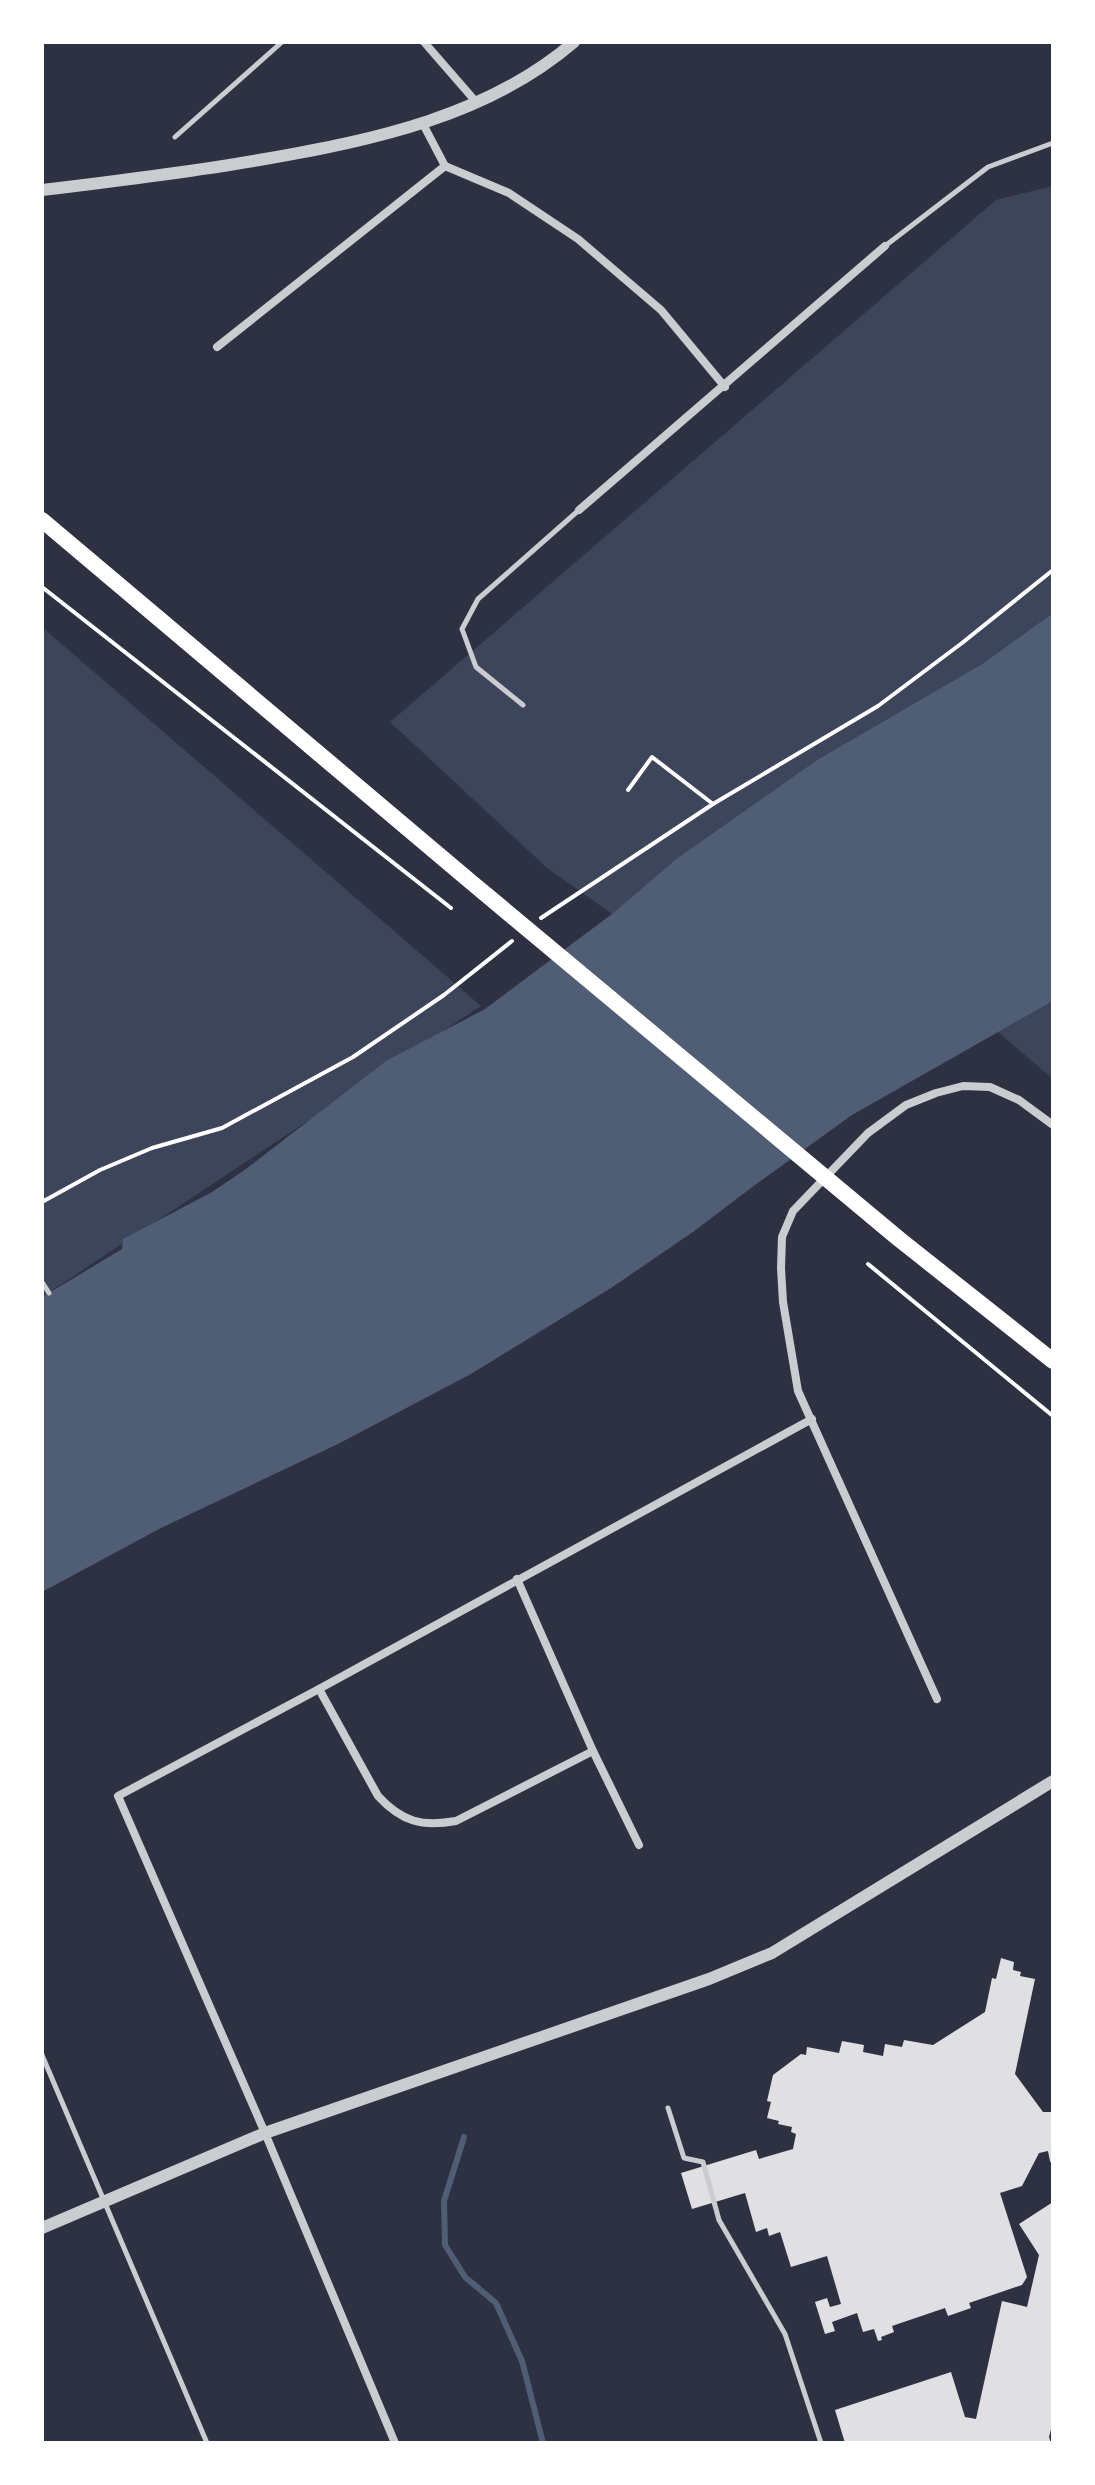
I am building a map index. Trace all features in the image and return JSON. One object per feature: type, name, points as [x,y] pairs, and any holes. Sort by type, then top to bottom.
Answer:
[{"type":"main road","points":[[42,520],[899,1239],[1053,1361]]},
{"type":"street","points":[[424,42],[477,103]]},
{"type":"street","points":[[42,190],[251,162],[323,149],[423,124],[477,103],[550,63],[574,42]]},
{"type":"street","points":[[423,124],[445,166],[509,193],[578,239],[661,310],[725,387]]},
{"type":"street","points":[[217,347],[445,166]]},
{"type":"street","points":[[579,510],[885,246]]},
{"type":"street","points":[[937,1699],[798,1391],[783,1302],[782,1237],[793,1211],[868,1133],[906,1105],[963,1086],[990,1087],[1019,1100],[1053,1125]]},
{"type":"street","points":[[395,2443],[265,2133],[118,1796],[812,1419]]},
{"type":"street","points":[[517,1579],[593,1751],[639,1845]]},
{"type":"street","points":[[319,1689],[378,1796],[391,1811],[432,1826],[456,1821],[593,1751]]},
{"type":"street","points":[[42,2228],[265,2133],[709,1979],[772,1953],[1053,1781]]},
{"type":"lane","points":[[175,137],[282,42]]},
{"type":"lane","points":[[885,246],[988,167],[1053,143]]},
{"type":"lane","points":[[523,705],[476,667],[462,629],[478,599],[579,510]]},
{"type":"lane","points":[[42,1282],[49,1293]]},
{"type":"lane","points":[[42,2055],[207,2443]]},
{"type":"lane","points":[[668,2108],[684,2158],[703,2162],[719,2220],[785,2334],[821,2443]]},
{"type":"path","points":[[539,919],[713,804],[878,706],[1053,570]]},
{"type":"path","points":[[42,587],[451,908]]},
{"type":"path","points":[[628,790],[652,757],[713,804]]},
{"type":"path","points":[[42,1202],[100,1170],[152,1148],[222,1128],[353,1057],[444,995],[515,938]]},
{"type":"path","points":[[868,1264],[1053,1416]]},
{"type":"shaded area","points":[[1053,186],[1053,613],[982,664],[817,760],[676,859],[612,914],[547,868],[390,722],[996,200]]},
{"type":"shaded area","points":[[1053,613],[1053,1001],[852,1115],[611,1288],[471,1374],[338,1444],[161,1528],[42,1592],[42,1297],[122,1249],[123,1239],[212,1192],[246,1169],[386,1061],[485,1009],[612,914],[676,859],[817,760],[982,664]]},
{"type":"shaded area","points":[[42,627],[481,1006],[42,1297]]},
{"type":"shaded area","points":[[1053,1001],[1053,1079],[998,1032]]},
{"type":"building","points":[[1001,1958],[1014,1962],[1013,1970],[1021,1972],[1020,1976],[1035,1979],[1015,2074],[1043,2112],[1053,2112],[1053,2166],[1048,2151],[1039,2153],[1022,2186],[1000,2193],[1027,2277],[1022,2285],[969,2303],[971,2308],[948,2316],[945,2308],[892,2326],[894,2332],[881,2337],[882,2340],[878,2341],[874,2329],[863,2332],[857,2313],[832,2322],[835,2331],[825,2334],[815,2302],[827,2298],[830,2307],[841,2304],[827,2256],[791,2267],[780,2232],[769,2236],[767,2228],[756,2232],[745,2193],[692,2209],[681,2173],[756,2150],[759,2159],[793,2149],[796,2134],[791,2132],[792,2127],[767,2118],[773,2075],[801,2054],[806,2055],[807,2047],[839,2053],[842,2041],[864,2045],[863,2052],[883,2056],[885,2044],[902,2047],[904,2040],[933,2045],[985,2012],[992,1978],[996,1979]]},
{"type":"building","points":[[1053,2202],[1051,2443],[845,2443],[835,2410],[951,2372],[965,2417],[976,2419],[1002,2301],[1027,2307],[1039,2255],[1019,2224]]},
{"type":"waterway","points":[[464,2137],[444,2201],[445,2245],[465,2277],[496,2303],[522,2361],[543,2443]]}]
